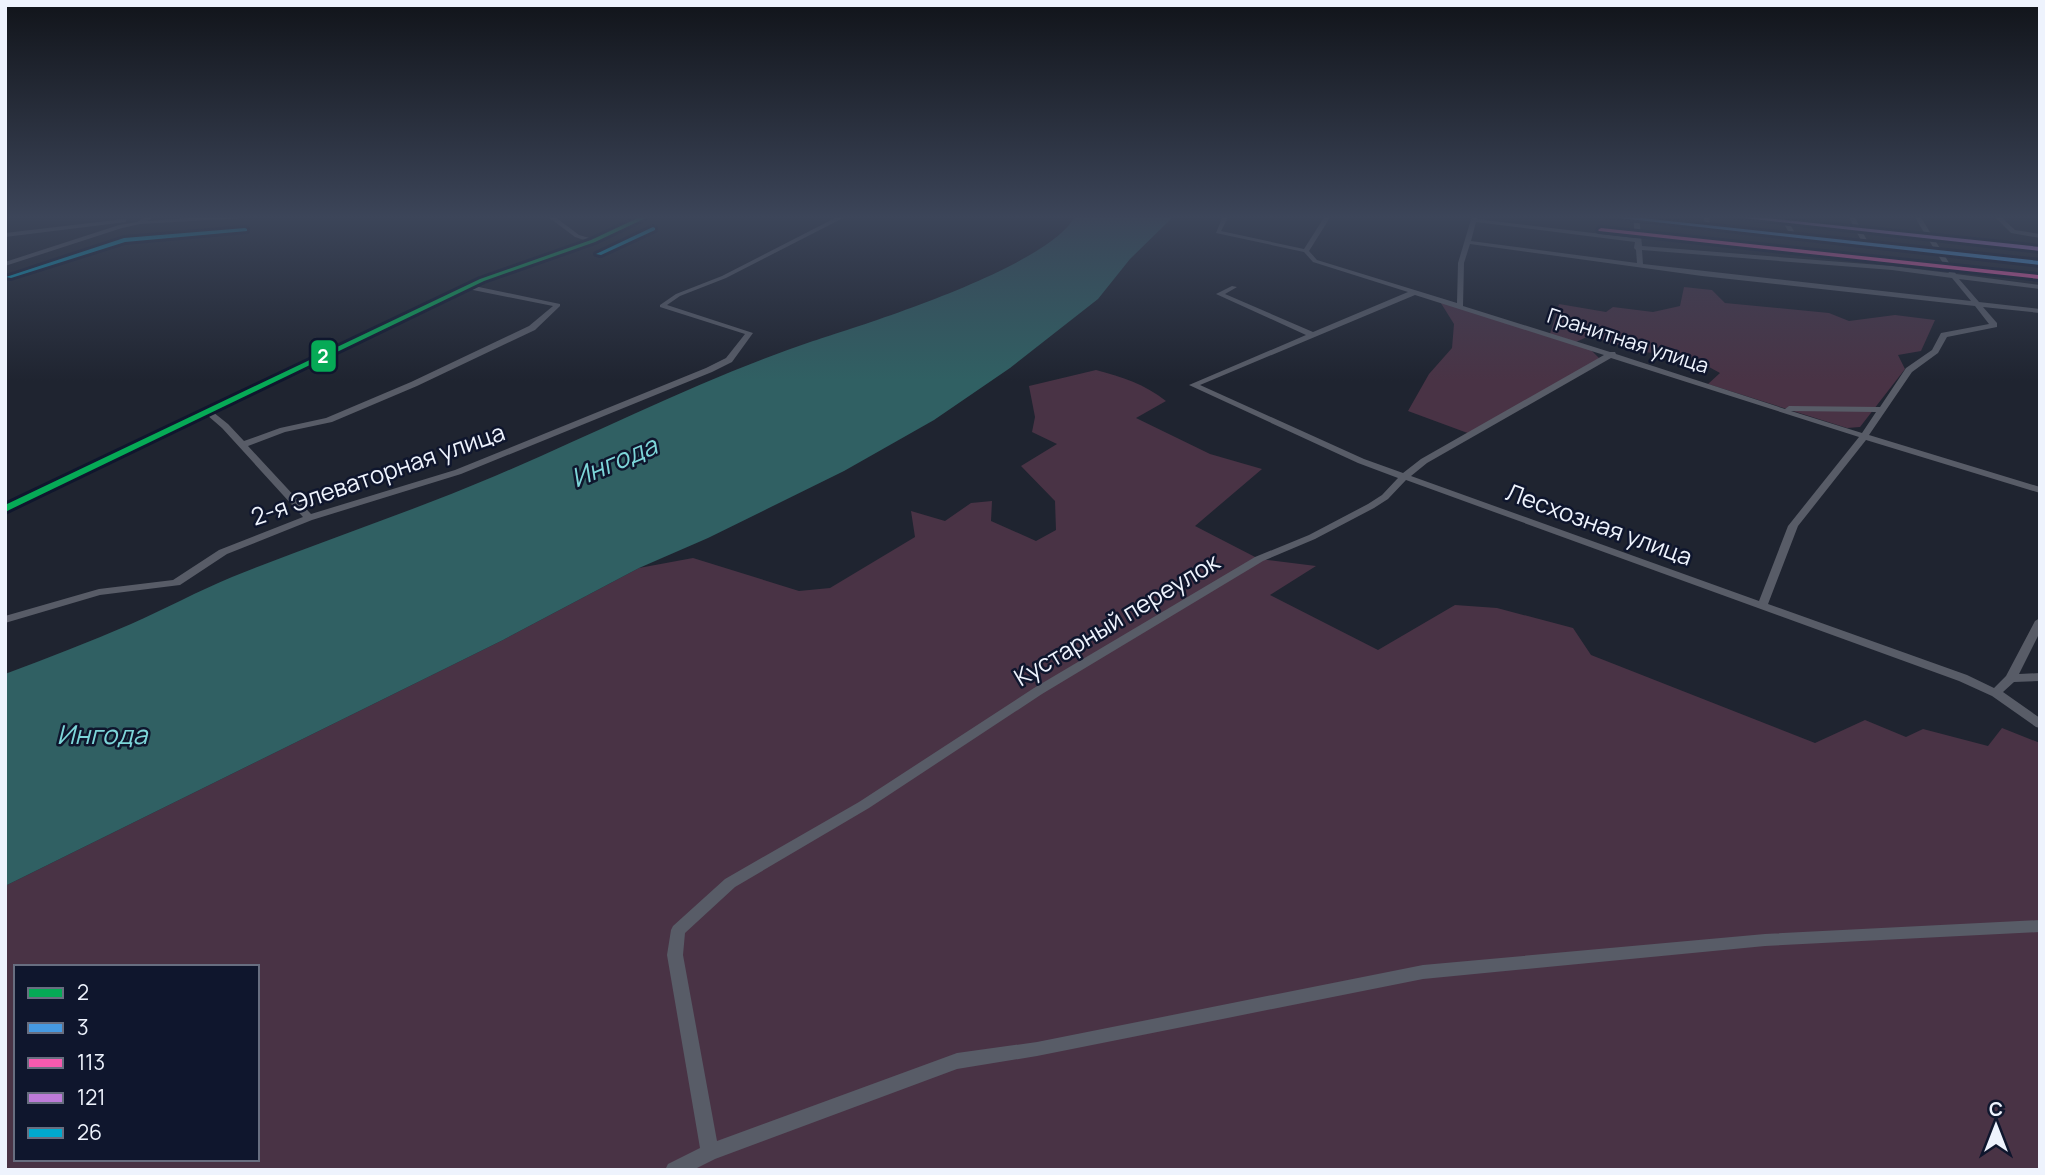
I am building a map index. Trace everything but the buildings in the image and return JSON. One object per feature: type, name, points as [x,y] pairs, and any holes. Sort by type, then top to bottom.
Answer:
[{"type":"street","points":[[5,509],[506,271]]},
{"type":"street","name":"2-я Элеваторная улица","points":[[5,620],[99,592],[176,583],[223,552],[309,518],[458,472],[709,370],[729,360],[749,332],[662,306],[678,295],[736,271]]},
{"type":"street","name":"Гранитная улица","points":[[1347,271],[1780,408],[1863,438],[2040,490]]},
{"type":"street","points":[[1460,306],[1461,271]]},
{"type":"street","points":[[1682,271],[2040,311]]},
{"type":"street","points":[[1911,271],[2040,287]]},
{"type":"street","points":[[1762,606],[1793,526],[1863,438],[1909,370],[1935,351],[1944,335],[1994,325],[1951,271]]},
{"type":"street","points":[[242,445],[282,430],[330,420],[414,384],[532,328],[558,305],[467,287]]},
{"type":"street","points":[[1234,287],[1219,294],[1313,335],[1415,292]]},
{"type":"street","name":"Лесхозная улица","points":[[1313,335],[1193,385],[1361,461],[1911,657],[1996,693],[2040,724]]},
{"type":"street","name":"Кустарный переулок","points":[[710,1152],[675,955],[678,930],[730,883],[864,805],[1038,691],[1259,559],[1312,537],[1371,506],[1385,497],[1424,461],[1612,354]]},
{"type":"street","points":[[1780,408],[1883,410]]},
{"type":"street","points":[[208,412],[309,518]]},
{"type":"street","points":[[1996,693],[2011,678],[2040,621]]},
{"type":"street","points":[[2011,678],[2040,677]]},
{"type":"street","points":[[674,1170],[710,1152],[957,1061],[1037,1049],[1423,972],[1765,940],[2040,926]]},
{"type":"shaded area","points":[[1684,287],[1712,290],[1725,303],[1829,313],[1849,321],[1895,315],[1935,320],[1921,351],[1898,355],[1905,369],[1860,427],[1847,428],[1708,384],[1720,373],[1687,355],[1641,352],[1589,336],[1576,342],[1588,347],[1601,360],[1473,435],[1408,411],[1429,374],[1452,348],[1454,324],[1439,300],[1550,334],[1559,304],[1606,312],[1613,307],[1653,312],[1680,306]]},
{"type":"shaded area","points":[[1096,370],[1124,378],[1150,390],[1166,401],[1136,418],[1210,454],[1262,469],[1195,526],[1259,559],[1316,566],[1270,595],[1378,650],[1455,605],[1497,608],[1573,628],[1591,655],[1815,743],[1865,720],[1906,737],[1923,729],[1988,746],[2002,728],[2040,743],[2040,1170],[5,1170],[5,886],[503,640],[639,568],[693,558],[799,591],[830,588],[915,537],[911,511],[945,521],[971,503],[992,501],[991,521],[1036,541],[1056,530],[1055,501],[1021,466],[1057,444],[1032,432],[1035,417],[1029,386]]},
{"type":"water","name":"Ингода","points":[[1121,271],[1098,299],[1010,368],[934,420],[844,471],[708,538],[639,568],[503,640],[5,886],[5,674],[131,624],[232,577],[495,476],[732,371],[914,307],[996,273]]},
{"type":"transit line","name":"26","points":[[9,277],[28,271]]},
{"type":"transit line","name":"2","points":[[5,509],[482,280],[508,271]]},
{"type":"transit line","name":"113","points":[[1981,271],[2038,277]]}]
